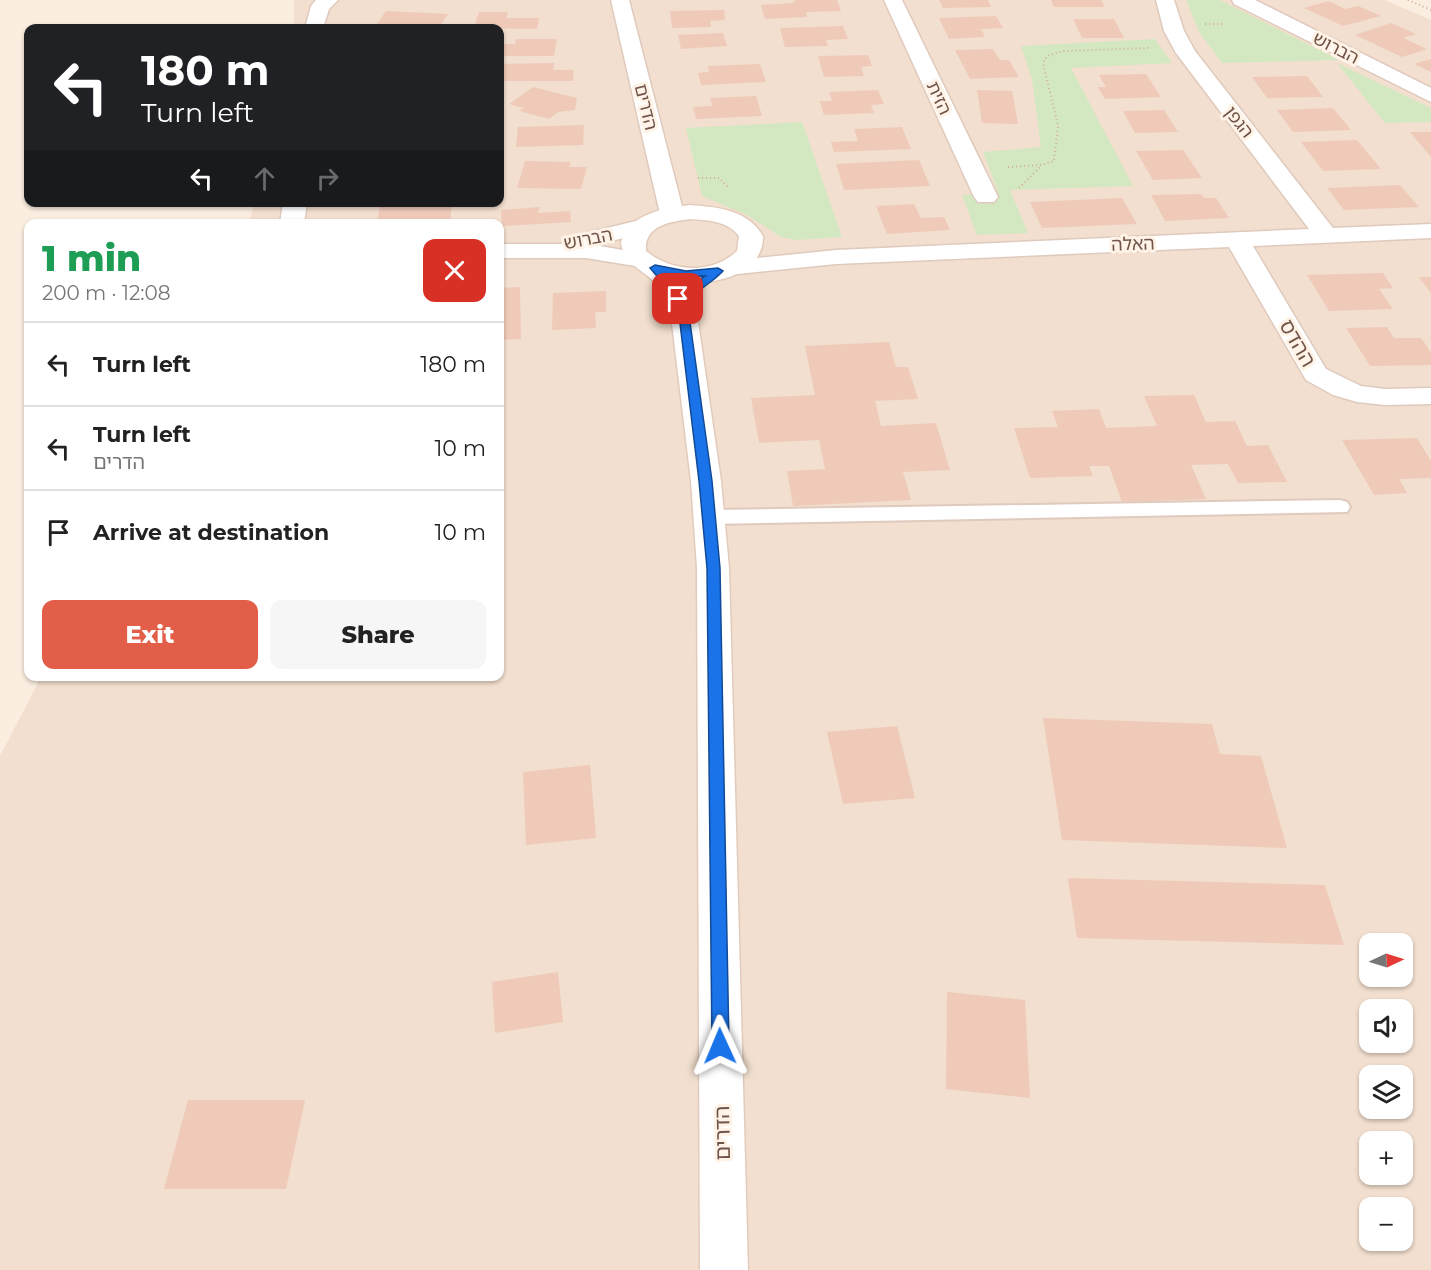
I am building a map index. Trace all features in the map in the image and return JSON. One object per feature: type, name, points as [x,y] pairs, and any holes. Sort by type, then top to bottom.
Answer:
[{"type":"street","points":[[315,24],[320,6],[329,0]]},
{"type":"street","name":"הדרים","points":[[620,0],[672,214]]},
{"type":"street","name":"הזית","points":[[892,0],[986,197]]},
{"type":"street","name":"הגפן","points":[[1165,0],[1174,31],[1183,47],[1327,236]]},
{"type":"street","name":"הברוש","points":[[1241,0],[1431,96]]},
{"type":"street","name":"האלה","points":[[672,214],[690,212],[724,217],[748,232],[795,253],[836,257]]},
{"type":"street","name":"הברוש","points":[[535,249],[595,239],[640,227],[672,214]]},
{"type":"street","points":[[640,227],[634,235],[632,244],[634,253],[648,265]]},
{"type":"street","name":"האלה","points":[[723,270],[836,257],[1431,231]]},
{"type":"street","name":"הדרים","points":[[684,315],[686,300],[694,287],[742,261],[750,251],[752,242],[748,232]]},
{"type":"street","name":"ההדס","points":[[1237,240],[1316,374],[1334,388],[1357,395],[1392,398],[1431,396]]},
{"type":"street","name":"הברוש","points":[[504,251],[535,249],[586,251],[686,274],[723,270]]},
{"type":"street","name":"הדרים","points":[[648,265],[674,289],[684,315],[709,517],[717,666],[724,1270]]},
{"type":"lane","points":[[709,517],[1340,507]]},
{"type":"path","points":[[1408,0],[1431,10]]},
{"type":"path","points":[[973,169],[1042,165],[1054,161],[1059,150],[1053,90],[1043,63],[1047,56],[1063,51],[1183,47]]},
{"type":"shaded area","points":[[294,0],[1385,0],[1431,20],[1431,1270],[0,1270],[0,756],[39,681],[504,681],[504,219],[249,219],[254,207],[504,207],[504,24],[294,24]]},
{"type":"green space","points":[[1186,0],[1220,0],[1339,60],[1222,63],[1199,32]]},
{"type":"green space","points":[[1155,39],[1172,63],[1071,68],[1133,186],[1010,190],[1028,233],[977,235],[962,195],[998,192],[983,152],[1041,147],[1032,79],[1021,46]]},
{"type":"green space","points":[[1337,63],[1431,108],[1431,122],[1385,123]]},
{"type":"green space","points":[[802,122],[842,237],[796,240],[781,237],[747,215],[702,196],[686,128]]},
{"type":"building","points":[[795,0],[837,0],[841,11],[806,12],[807,17],[765,19],[761,5],[793,3]]},
{"type":"building","points":[[939,0],[988,0],[991,7],[943,8]]},
{"type":"building","points":[[1051,0],[1101,0],[1105,7],[1054,7]]},
{"type":"building","points":[[1329,1],[1345,9],[1358,6],[1381,16],[1343,26],[1304,8]]},
{"type":"building","points":[[724,10],[725,20],[710,21],[711,27],[672,28],[670,11]]},
{"type":"building","points":[[386,11],[448,14],[441,24],[377,24]]},
{"type":"building","points":[[479,12],[508,12],[506,18],[539,18],[537,29],[504,28],[504,24],[475,24]]},
{"type":"building","points":[[996,16],[1003,28],[981,29],[985,37],[949,39],[939,18]]},
{"type":"building","points":[[1073,19],[1114,19],[1124,38],[1082,38]]},
{"type":"building","points":[[1391,23],[1416,34],[1403,38],[1427,49],[1402,57],[1355,35]]},
{"type":"building","points":[[843,26],[848,39],[826,40],[828,46],[785,47],[780,28]]},
{"type":"building","points":[[723,33],[727,46],[681,49],[678,35]]},
{"type":"building","points":[[516,39],[557,39],[554,56],[504,56],[504,44],[515,44]]},
{"type":"building","points":[[993,49],[1000,60],[1009,60],[1019,77],[970,79],[955,50]]},
{"type":"building","points":[[868,55],[872,66],[861,67],[864,76],[824,77],[818,56]]},
{"type":"building","points":[[1431,59],[1431,72],[1414,64]]},
{"type":"building","points":[[554,63],[553,70],[574,70],[573,81],[504,81],[504,64]]},
{"type":"building","points":[[760,64],[766,82],[701,85],[698,73],[709,72],[708,66]]},
{"type":"building","points":[[1146,74],[1161,97],[1105,99],[1098,87],[1106,87],[1099,75]]},
{"type":"building","points":[[1307,76],[1323,97],[1267,98],[1252,77]]},
{"type":"building","points":[[533,87],[577,98],[575,110],[558,112],[549,119],[519,111],[524,108],[509,104]]},
{"type":"building","points":[[878,90],[884,104],[871,105],[874,113],[824,115],[820,101],[832,101],[829,92]]},
{"type":"building","points":[[977,90],[1012,91],[1018,124],[982,123]]},
{"type":"building","points":[[756,96],[762,116],[696,119],[693,107],[712,106],[710,98]]},
{"type":"building","points":[[1333,108],[1351,130],[1293,132],[1277,110]]},
{"type":"building","points":[[1164,110],[1178,132],[1135,133],[1123,111]]},
{"type":"building","points":[[584,125],[583,145],[516,147],[518,127]]},
{"type":"building","points":[[902,127],[911,149],[834,152],[831,142],[858,141],[854,129]]},
{"type":"building","points":[[1410,132],[1431,132],[1431,157]]},
{"type":"building","points":[[1357,140],[1381,169],[1323,171],[1301,142]]},
{"type":"building","points":[[1183,150],[1202,178],[1153,180],[1136,151]]},
{"type":"building","points":[[919,160],[930,186],[844,190],[836,164]]},
{"type":"building","points":[[525,161],[571,162],[569,167],[587,167],[581,189],[517,188]]},
{"type":"building","points":[[1400,185],[1419,207],[1344,210],[1327,188]]},
{"type":"building","points":[[1201,194],[1204,198],[1216,198],[1229,218],[1165,221],[1151,195]]},
{"type":"building","points":[[1122,198],[1137,224],[1042,228],[1030,202]]},
{"type":"building","points":[[914,204],[921,218],[944,217],[950,230],[887,234],[876,206]]},
{"type":"building","points":[[380,207],[452,207],[450,219],[378,219]]},
{"type":"building","points":[[540,207],[538,213],[570,211],[571,222],[504,226],[501,210]]},
{"type":"building","points":[[1383,273],[1393,288],[1379,289],[1393,309],[1329,311],[1307,275]]},
{"type":"building","points":[[1419,277],[1431,277],[1431,293]]},
{"type":"building","points":[[520,287],[521,339],[504,340],[504,288]]},
{"type":"building","points":[[606,291],[606,312],[595,312],[596,328],[552,330],[553,293]]},
{"type":"building","points":[[1387,327],[1394,338],[1421,338],[1431,352],[1431,365],[1370,366],[1346,328]]},
{"type":"building","points":[[889,342],[896,367],[908,367],[918,399],[875,401],[881,426],[936,423],[950,470],[903,472],[911,500],[793,506],[787,471],[825,469],[819,440],[759,443],[751,398],[815,395],[805,346]]},
{"type":"building","points":[[1194,395],[1206,422],[1235,421],[1247,446],[1268,445],[1287,482],[1238,483],[1228,464],[1191,465],[1206,499],[1122,502],[1109,466],[1089,466],[1093,476],[1030,478],[1014,428],[1058,427],[1052,411],[1099,409],[1106,428],[1157,426],[1144,396]]},
{"type":"building","points":[[1417,438],[1431,461],[1431,478],[1399,479],[1407,493],[1374,495],[1342,440]]},
{"type":"building","points":[[1043,718],[1212,724],[1220,754],[1261,756],[1287,848],[1062,840]]},
{"type":"building","points":[[897,726],[915,798],[843,804],[827,732]]},
{"type":"building","points":[[590,765],[596,838],[526,845],[523,772]]},
{"type":"building","points":[[1068,878],[1325,885],[1344,945],[1077,938]]},
{"type":"building","points":[[558,972],[563,1022],[495,1033],[492,982]]},
{"type":"building","points":[[947,992],[1025,1000],[1030,1098],[946,1089]]},
{"type":"building","points":[[188,1100],[305,1100],[286,1189],[164,1189]]},
{"type":"route","points":[[678,299],[667,279],[655,268],[670,273],[686,274],[718,271],[694,287],[686,300],[684,315],[706,481],[713,568],[717,666],[720,1046]]}]
